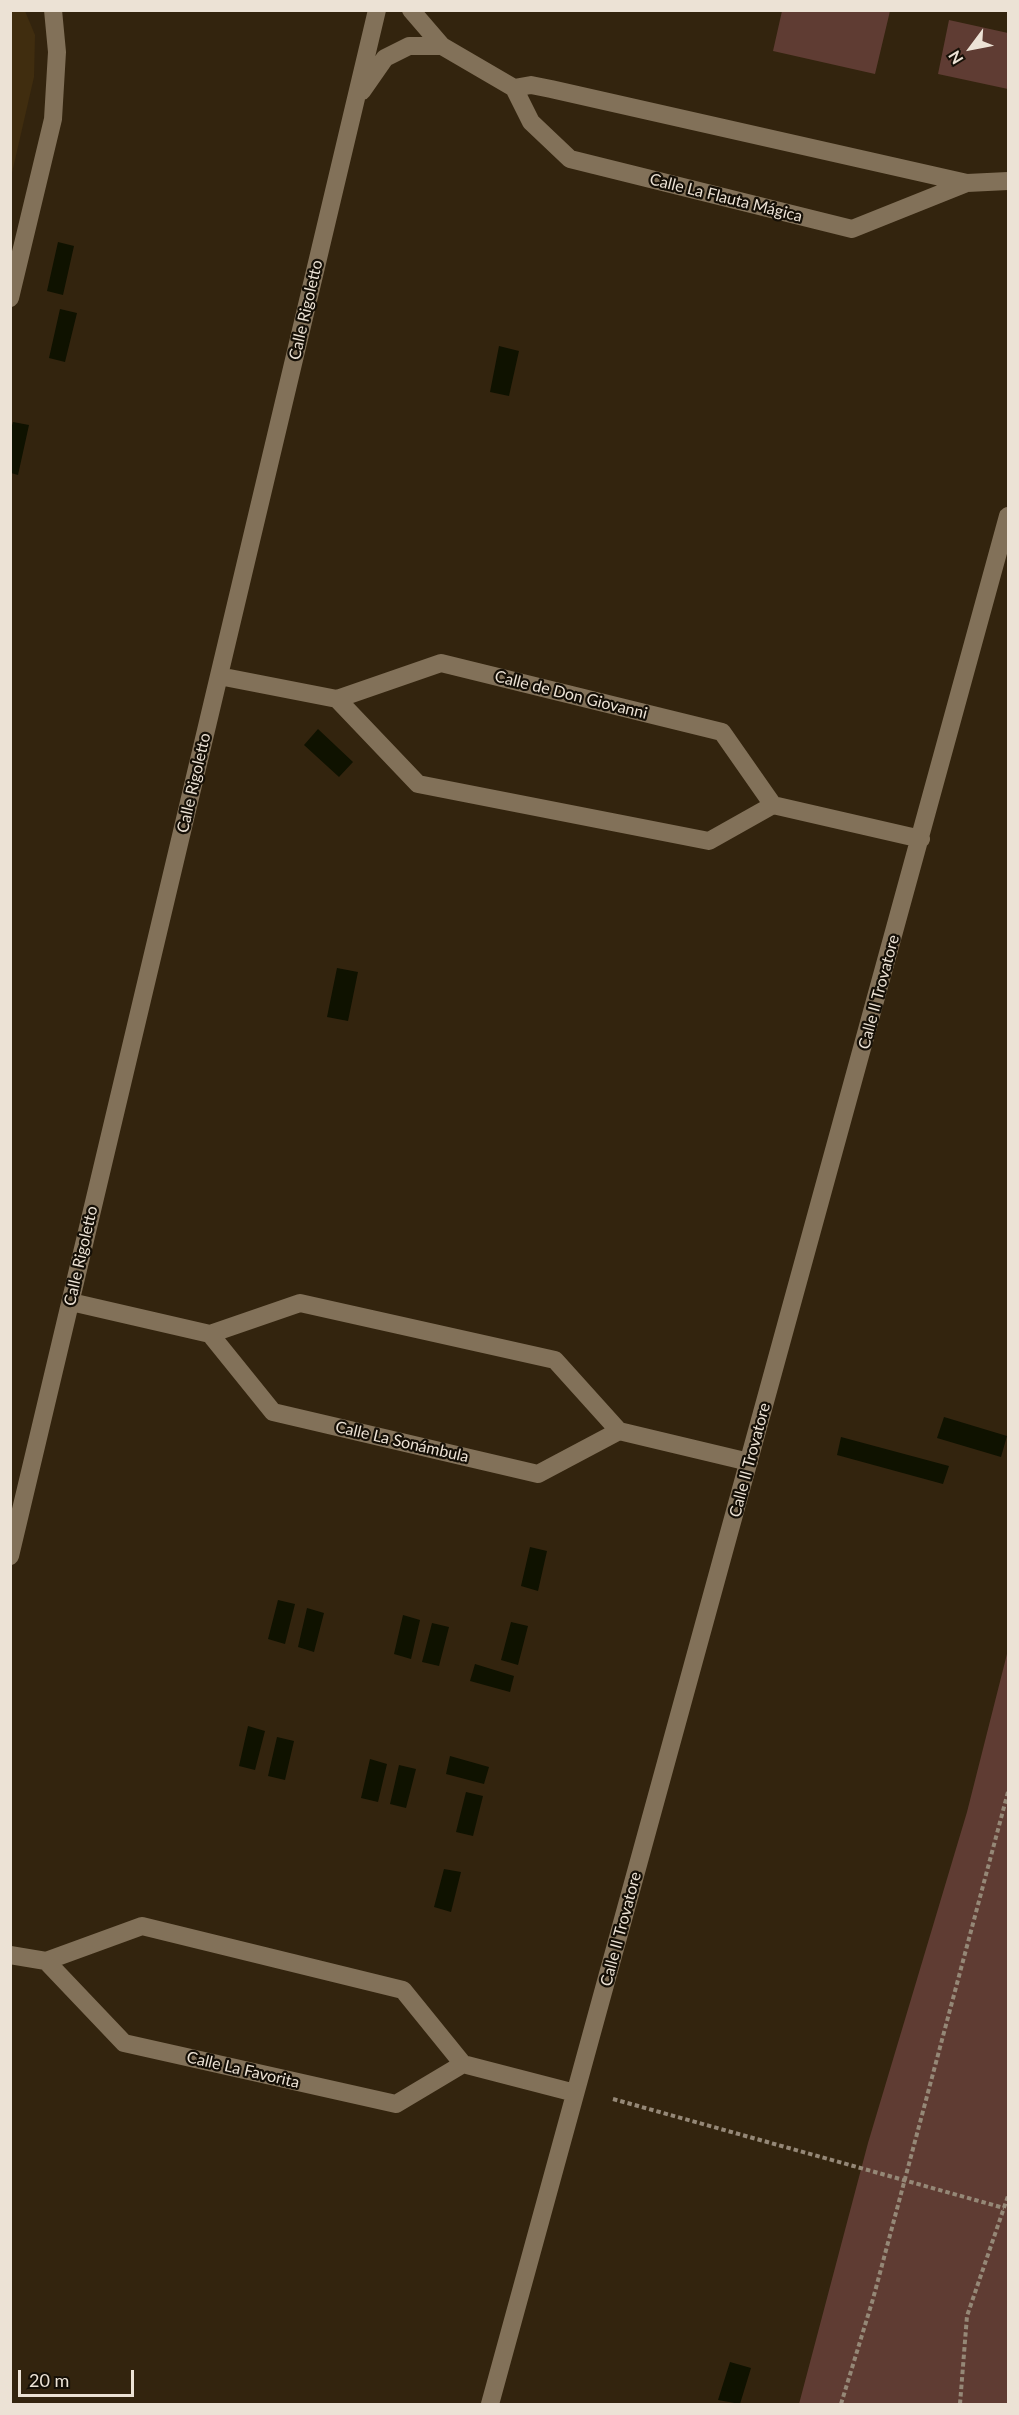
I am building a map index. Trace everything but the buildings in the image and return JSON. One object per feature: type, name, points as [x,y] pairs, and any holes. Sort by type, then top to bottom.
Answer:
[{"type":"street","points":[[10,298],[53,120],[57,52],[53,10]]},
{"type":"street","name":"Calle Rigoletto","points":[[10,1556],[377,10]]},
{"type":"street","points":[[411,10],[442,46],[514,88],[531,85],[551,89],[967,183],[1008,181]]},
{"type":"street","points":[[356,99],[385,58],[409,46],[442,46]]},
{"type":"street","name":"Calle La Flauta Mágica","points":[[514,88],[531,122],[570,159],[852,229],[967,183]]},
{"type":"street","name":"Calle Il Trovatore","points":[[490,2404],[1008,516]]},
{"type":"street","name":"Calle de Don Giovanni","points":[[336,699],[441,663],[722,732],[773,805]]},
{"type":"street","points":[[219,676],[336,699],[418,784],[709,841],[773,805],[921,839]]},
{"type":"street","points":[[71,1302],[210,1334],[300,1303],[555,1360],[619,1431],[749,1462]]},
{"type":"street","name":"Calle La Sonámbula","points":[[210,1334],[273,1412],[538,1474],[619,1431]]},
{"type":"street","points":[[10,1955],[46,1961],[142,1926],[403,1990],[464,2064],[575,2093]]},
{"type":"street","name":"Calle La Favorita","points":[[46,1961],[124,2043],[396,2104],[464,2064]]},
{"type":"path","points":[[842,2404],[905,2180],[1008,1792]]},
{"type":"path","points":[[613,2099],[1004,2208]]},
{"type":"path","points":[[960,2404],[966,2316],[1008,2196]]},
{"type":"shaded area","points":[[11,10],[25,11],[35,35],[34,77],[11,177]]},
{"type":"shaded area","points":[[782,11],[890,11],[875,74],[773,51]]},
{"type":"shaded area","points":[[949,20],[1008,33],[1008,89],[938,74]]},
{"type":"shaded area","points":[[58,242],[74,246],[63,295],[47,291]]},
{"type":"shaded area","points":[[60,309],[77,313],[65,362],[49,358]]},
{"type":"shaded area","points":[[499,346],[519,351],[509,396],[490,392]]},
{"type":"shaded area","points":[[13,422],[29,425],[18,475],[11,473],[10,432]]},
{"type":"shaded area","points":[[318,729],[353,762],[339,777],[304,745]]},
{"type":"shaded area","points":[[337,968],[358,972],[348,1021],[327,1017]]},
{"type":"shaded area","points":[[944,1417],[1007,1436],[1001,1457],[937,1438]]},
{"type":"shaded area","points":[[841,1437],[949,1466],[943,1484],[837,1455]]},
{"type":"shaded area","points":[[530,1547],[547,1551],[538,1591],[521,1586]]},
{"type":"shaded area","points":[[278,1600],[295,1604],[285,1644],[268,1639]]},
{"type":"shaded area","points":[[307,1608],[324,1613],[314,1652],[298,1647]]},
{"type":"shaded area","points":[[403,1615],[420,1620],[411,1659],[394,1654]]},
{"type":"shaded area","points":[[511,1622],[528,1626],[518,1665],[501,1660]]},
{"type":"shaded area","points":[[432,1623],[449,1627],[439,1666],[422,1662]]},
{"type":"shaded area","points":[[1008,1650],[1008,2404],[799,2404],[868,2143],[967,1812]]},
{"type":"shaded area","points":[[475,1664],[514,1676],[510,1692],[470,1681]]},
{"type":"shaded area","points":[[248,1726],[265,1731],[255,1770],[239,1766]]},
{"type":"shaded area","points":[[277,1737],[294,1741],[285,1780],[268,1776]]},
{"type":"shaded area","points":[[450,1756],[489,1767],[484,1784],[446,1774]]},
{"type":"shaded area","points":[[370,1759],[387,1764],[378,1802],[361,1798]]},
{"type":"shaded area","points":[[399,1765],[416,1769],[406,1808],[390,1804]]},
{"type":"shaded area","points":[[466,1792],[483,1796],[473,1836],[456,1832]]},
{"type":"shaded area","points":[[444,1869],[461,1872],[451,1912],[434,1907]]},
{"type":"shaded area","points":[[730,2362],[751,2368],[740,2404],[718,2400]]}]
